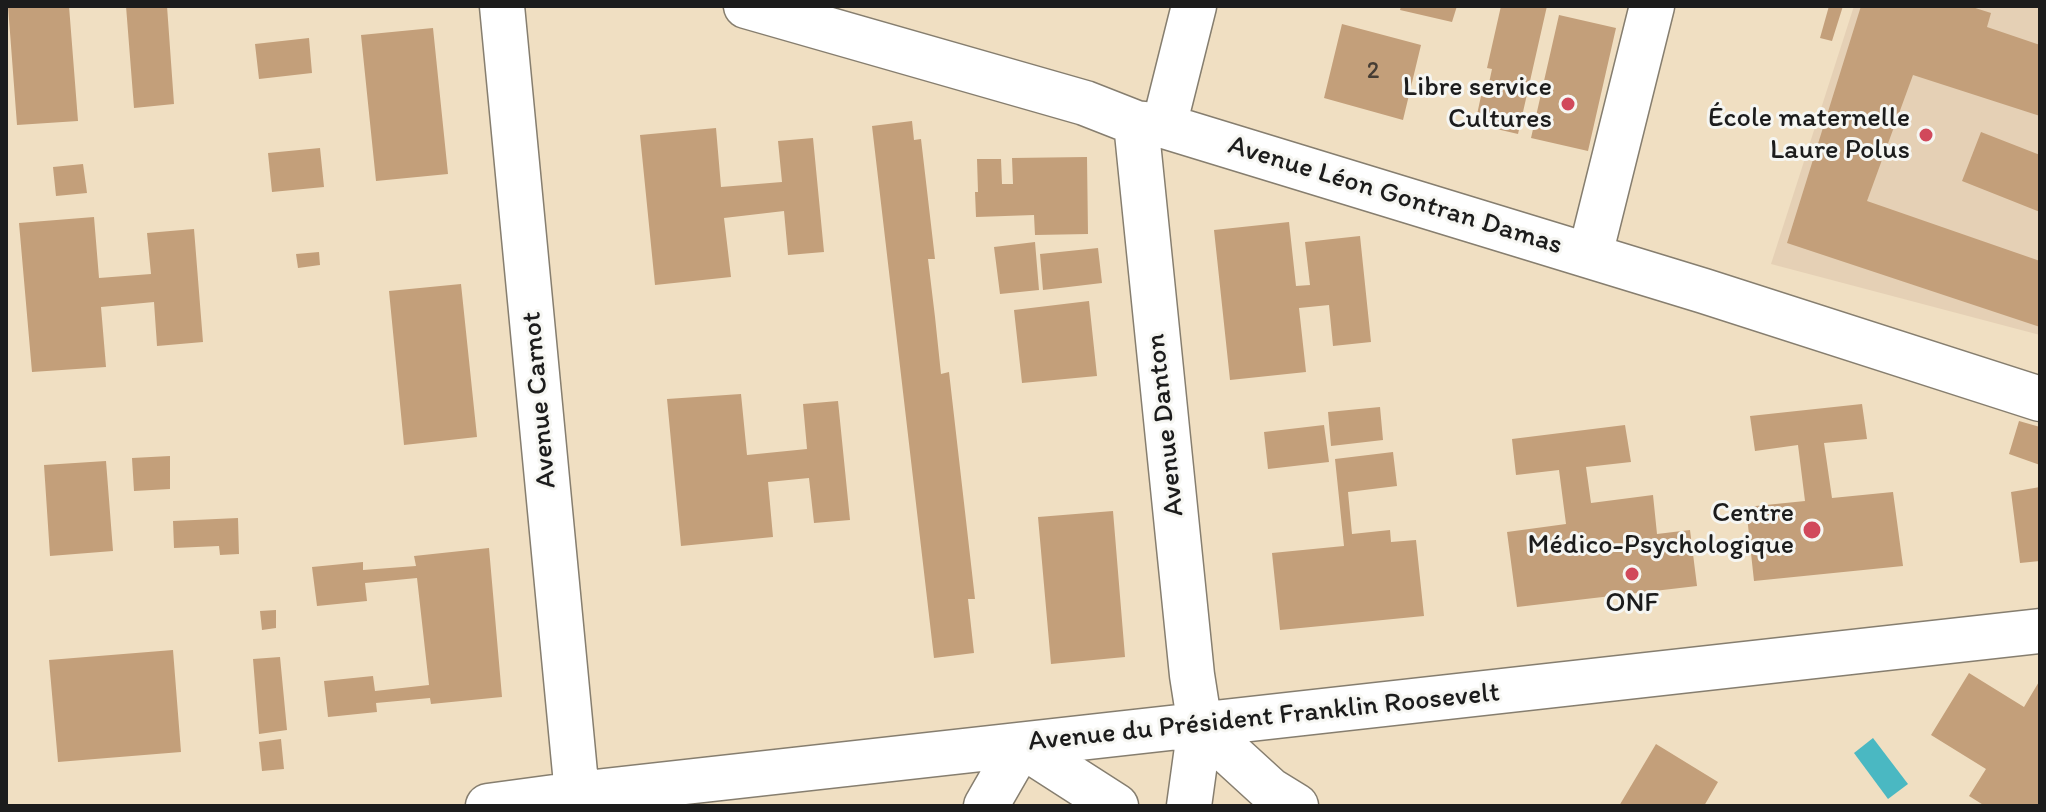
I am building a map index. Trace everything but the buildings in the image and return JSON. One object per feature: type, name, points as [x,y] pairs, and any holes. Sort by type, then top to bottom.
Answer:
[{"type":"street","name":"Avenue Carnot","points":[[502,6],[577,794]]},
{"type":"street","name":"Avenue Léon Gontran Damas","points":[[746,6],[1085,103],[1590,255],[2040,399]]},
{"type":"street","name":"Avenue Danton","points":[[1189,806],[1200,726],[1192,675],[1150,124],[1194,6]]},
{"type":"street","points":[[1590,255],[1652,6]]},
{"type":"street","name":"Avenue du Président Franklin Roosevelt","points":[[488,806],[2040,631]]},
{"type":"street","points":[[1200,726],[1270,790],[1296,806]]},
{"type":"street","points":[[986,806],[1021,745],[1116,806]]},
{"type":"shaded area","name":"École maternelle Laure Polus","points":[[1854,6],[2040,6],[2040,335],[1771,264]]},
{"type":"water","points":[[1873,738],[1908,784],[1888,799],[1854,753]]},
{"type":"place","name":"Libre service Cultures","points":[[1568,104]]},
{"type":"place","name":"École maternelle Laure Polus","points":[[1926,135]]},
{"type":"place","name":"Centre Médico-Psychologique","points":[[1812,530]]},
{"type":"place","name":"ONF","points":[[1632,574]]}]
